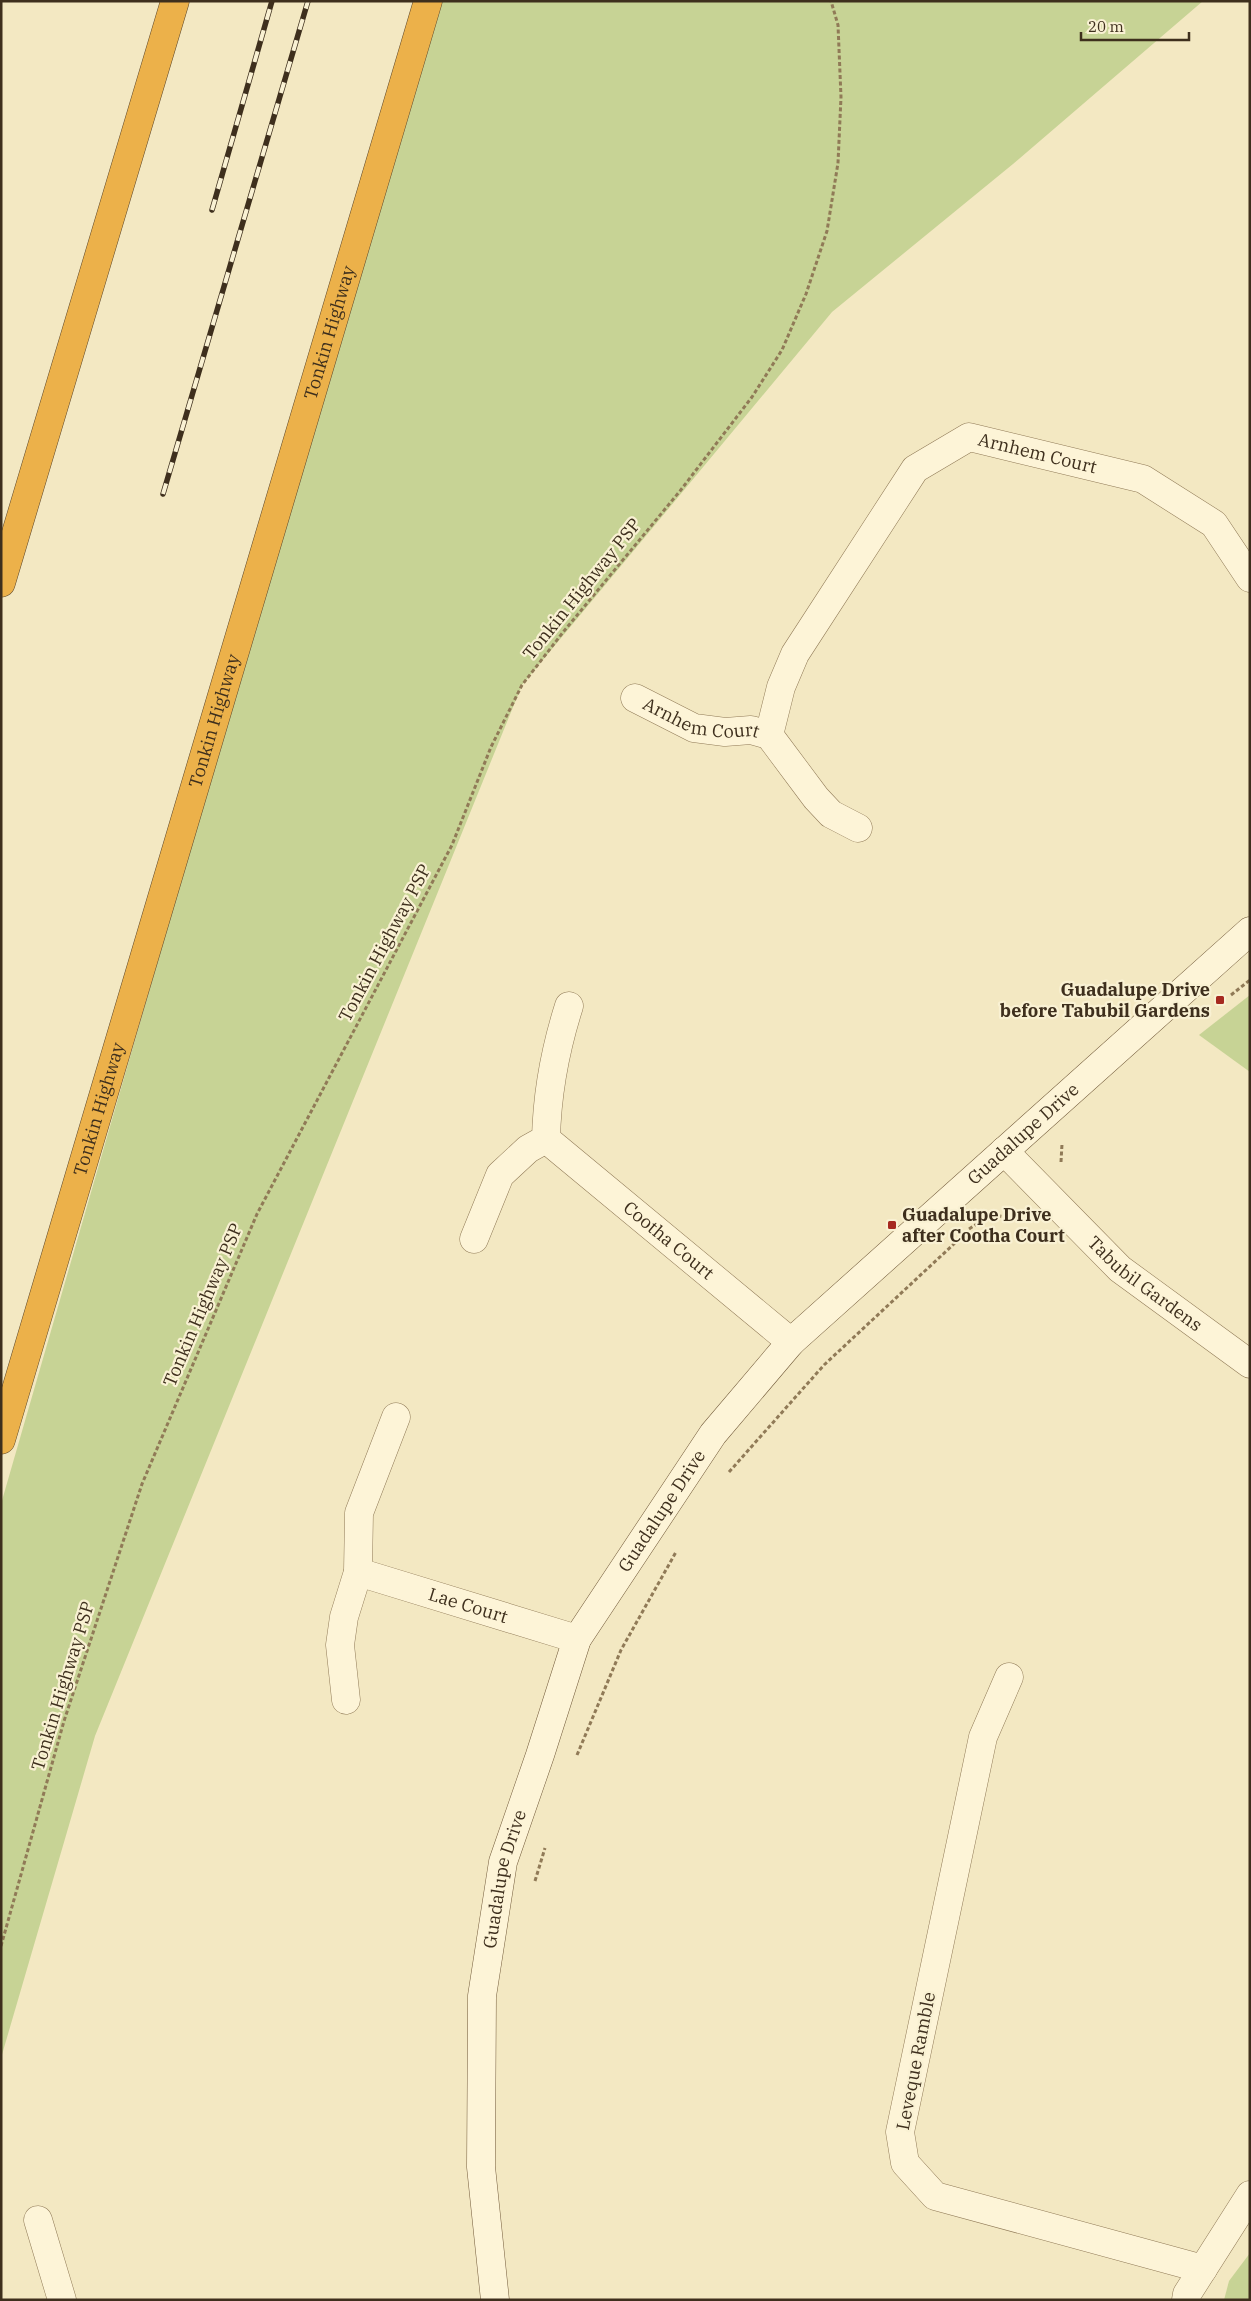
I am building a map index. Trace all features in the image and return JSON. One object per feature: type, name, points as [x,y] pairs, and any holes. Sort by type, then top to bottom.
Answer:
[{"type":"highway","points":[[1,583],[175,1]]},
{"type":"highway","name":"Tonkin Highway","points":[[1,1440],[428,1]]},
{"type":"street","name":"Arnhem Court","points":[[769,735],[781,687],[795,654],[915,469],[969,437],[1143,479],[1214,524],[1250,578]]},
{"type":"street","name":"Arnhem Court","points":[[635,698],[694,728],[725,732],[751,730],[769,735],[816,798],[831,814],[858,828]]},
{"type":"street","name":"Guadalupe Drive","points":[[495,2300],[481,2167],[482,1996],[503,1862],[577,1639],[713,1434],[791,1342],[1250,931]]},
{"type":"street","points":[[474,1239],[500,1175],[528,1149],[546,1138],[550,1082],[558,1043],[569,1006]]},
{"type":"street","name":"Cootha Court","points":[[546,1138],[791,1342]]},
{"type":"street","name":"Tabubil Gardens","points":[[1004,1151],[1120,1269],[1250,1364]]},
{"type":"street","points":[[346,1700],[340,1645],[344,1617],[358,1572],[359,1513],[396,1417]]},
{"type":"street","name":"Lae Court","points":[[358,1572],[577,1639]]},
{"type":"street","name":"Leveque Ramble","points":[[1009,1677],[981,1746],[900,2132],[905,2163],[934,2196],[1203,2269]]},
{"type":"street","points":[[1186,2300],[1203,2269],[1250,2195]]},
{"type":"street","points":[[38,2220],[62,2300]]},
{"type":"path","name":"Tonkin Highway PSP","points":[[1,1946],[64,1721],[142,1484],[257,1214],[452,845],[492,747],[522,685],[698,468],[752,397],[786,342],[806,294],[828,231],[838,163],[841,96],[838,25],[832,1]]},
{"type":"path","points":[[1227,999],[1250,980]]},
{"type":"path","points":[[725,1477],[824,1366],[969,1229],[991,1216],[1016,1218],[1044,1192],[1061,1174],[1062,1140]]},
{"type":"path","points":[[575,1760],[621,1650],[680,1546]]},
{"type":"path","points":[[532,1890],[546,1843]]},
{"type":"green space","points":[[435,1],[1203,1],[1013,164],[832,312],[522,685],[95,1736],[1,2058],[1,1504]]},
{"type":"green space","points":[[1250,995],[1250,1072],[1199,1035]]},
{"type":"green space","points":[[1250,2253],[1250,2300],[1224,2300],[1229,2281]]},
{"type":"railway","points":[[212,210],[272,1]]},
{"type":"railway","points":[[163,494],[308,1]]},
{"type":"place","name":"Guadalupe Drive before Tabubil Gardens","points":[[1220,1000]]},
{"type":"place","name":"Guadalupe Drive after Cootha Court","points":[[892,1225]]}]
